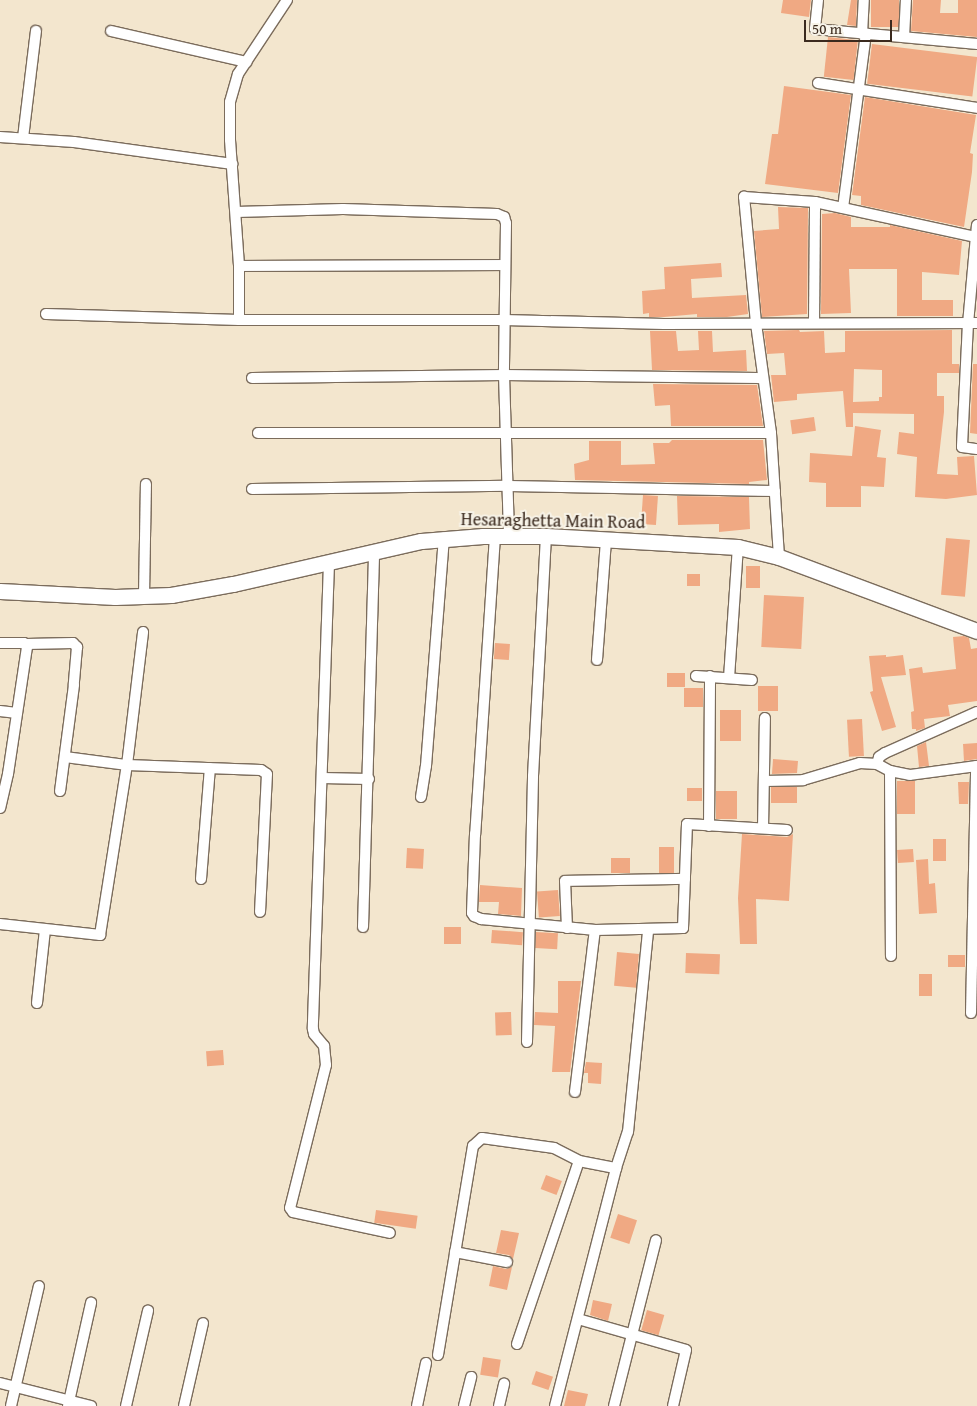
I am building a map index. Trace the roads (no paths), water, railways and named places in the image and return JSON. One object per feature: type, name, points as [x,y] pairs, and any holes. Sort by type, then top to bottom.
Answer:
[{"type":"main road","name":"Hesaraghetta Main Road","points":[[0,591],[116,597],[171,595],[233,584],[444,538],[546,536],[738,547],[778,557],[977,631]]},
{"type":"street","points":[[239,320],[239,266],[230,102],[238,74],[287,0]]},
{"type":"street","points":[[818,0],[815,30],[977,44]]},
{"type":"street","points":[[843,208],[860,89],[864,34],[864,0]]},
{"type":"street","points":[[904,37],[906,0]]},
{"type":"street","points":[[23,138],[36,30]]},
{"type":"street","points":[[110,31],[246,62]]},
{"type":"street","points":[[818,83],[977,108]]},
{"type":"street","points":[[0,138],[74,142],[232,164]]},
{"type":"street","points":[[778,557],[771,433],[756,323],[744,197],[815,202],[976,237]]},
{"type":"street","points":[[814,323],[815,202]]},
{"type":"street","points":[[236,212],[344,209],[498,214],[504,217],[506,223],[504,375],[508,431],[508,486],[502,536],[472,913],[481,919],[595,930],[648,931],[683,928],[687,824],[788,830]]},
{"type":"street","points":[[977,225],[972,323],[962,447],[977,449]]},
{"type":"street","points":[[239,266],[504,265]]},
{"type":"street","points":[[46,314],[239,320],[504,320],[664,324],[972,323]]},
{"type":"street","points":[[252,378],[504,375],[763,378]]},
{"type":"street","points":[[258,433],[508,431],[771,433]]},
{"type":"street","points":[[144,596],[146,484]]},
{"type":"street","points":[[252,489],[508,486],[775,491]]},
{"type":"street","points":[[527,1042],[533,776],[546,536]]},
{"type":"street","points":[[421,797],[426,766],[444,538]]},
{"type":"street","points":[[597,660],[606,539]]},
{"type":"street","points":[[729,678],[738,547]]},
{"type":"street","points":[[363,928],[369,779],[374,553]]},
{"type":"street","points":[[329,563],[313,1029],[314,1034],[324,1046],[326,1065],[290,1208],[293,1212],[390,1233]]},
{"type":"street","points":[[0,924],[100,935],[127,765],[143,632]]},
{"type":"street","points":[[0,643],[73,643],[76,647],[60,791]]},
{"type":"street","points":[[0,808],[4,774],[17,713],[26,644]]},
{"type":"street","points":[[696,676],[752,680]]},
{"type":"street","points":[[710,676],[710,826]]},
{"type":"street","points":[[0,711],[17,713]]},
{"type":"street","points":[[877,764],[879,757],[885,752],[977,712]]},
{"type":"street","points":[[763,828],[765,718]]},
{"type":"street","points":[[65,756],[127,765],[261,770],[267,774],[260,912]]},
{"type":"street","points":[[764,781],[803,780],[860,763],[877,764],[890,771],[910,775],[976,766],[971,1013]]},
{"type":"street","points":[[201,879],[210,768]]},
{"type":"street","points":[[890,771],[891,956]]},
{"type":"street","points":[[322,778],[369,779]]},
{"type":"street","points":[[567,928],[565,881],[685,879]]},
{"type":"street","points":[[37,1003],[45,929]]},
{"type":"street","points":[[575,1092],[595,930]]},
{"type":"street","points":[[556,1406],[616,1168],[628,1132],[648,931]]},
{"type":"street","points":[[438,1355],[473,1146],[482,1138],[554,1148],[579,1161],[616,1168]]},
{"type":"street","points":[[517,1344],[579,1161]]},
{"type":"street","points":[[614,1406],[656,1240]]},
{"type":"street","points":[[455,1252],[507,1262]]},
{"type":"street","points":[[11,1406],[39,1286]]},
{"type":"street","points":[[69,1403],[91,1303]]},
{"type":"street","points":[[126,1406],[148,1311]]},
{"type":"street","points":[[578,1319],[686,1350],[673,1406]]},
{"type":"street","points":[[184,1406],[203,1323]]},
{"type":"street","points":[[417,1406],[426,1363]]},
{"type":"street","points":[[464,1406],[471,1377]]},
{"type":"street","points":[[0,1383],[16,1386],[69,1403],[91,1406]]},
{"type":"street","points":[[499,1406],[504,1384]]}]
